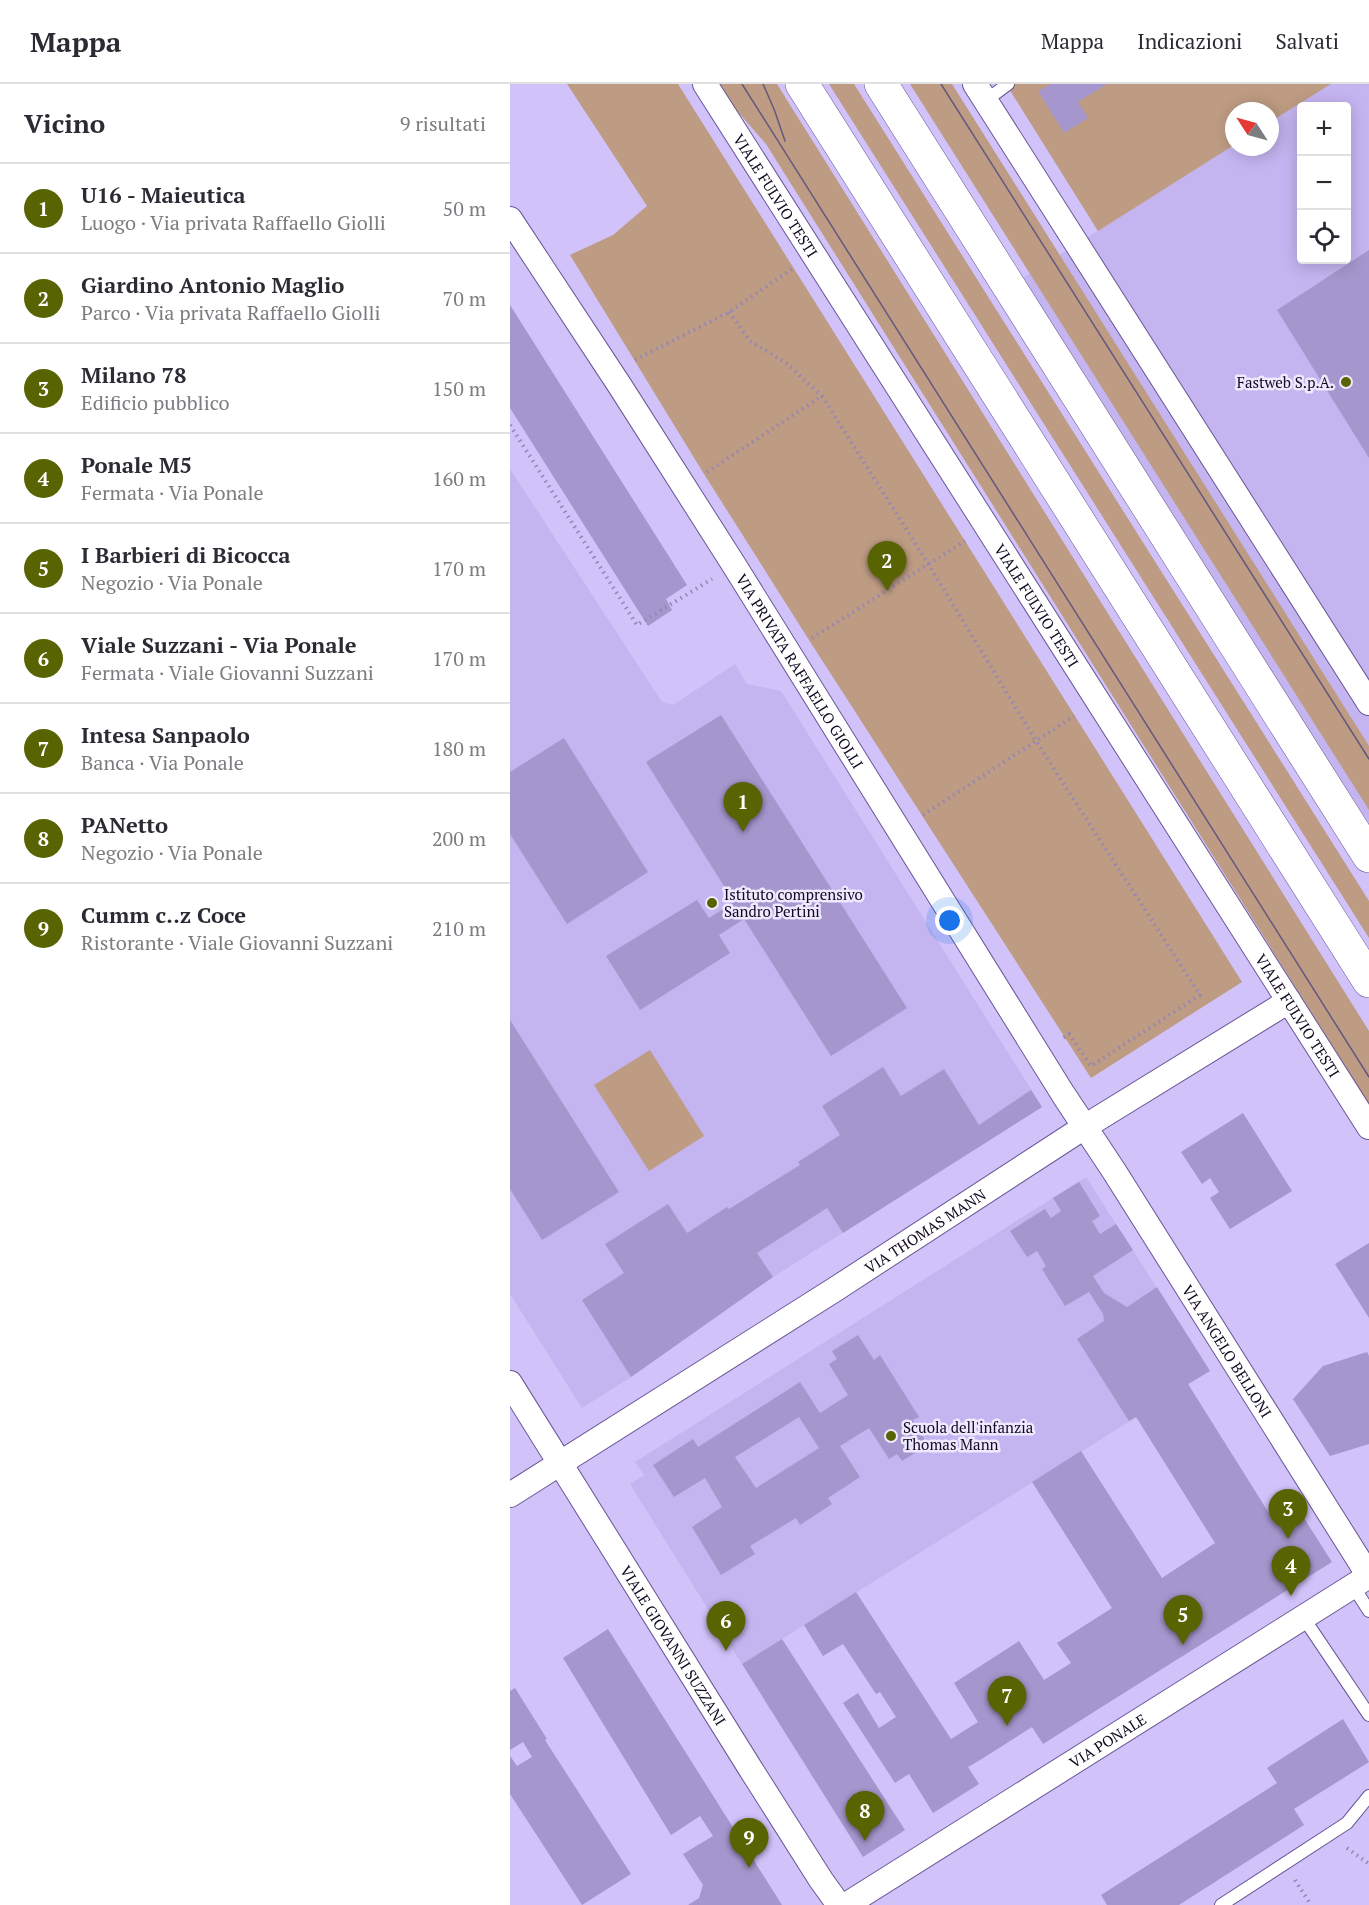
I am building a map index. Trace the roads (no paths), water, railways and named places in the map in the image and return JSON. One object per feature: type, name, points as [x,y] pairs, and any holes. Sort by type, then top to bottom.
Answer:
[{"type":"main road","points":[[802,84],[1369,981]]},
{"type":"main road","points":[[881,84],[1369,856]]},
{"type":"street","name":"VIALE FULVIO TESTI","points":[[705,84],[1369,1127]]},
{"type":"street","points":[[980,92],[1369,703]]},
{"type":"street","name":"VIA PRIVATA RAFFAELLO GIOLLI","points":[[510,219],[658,447],[1063,1094],[1086,1126]]},
{"type":"street","name":"VIA THOMAS MANN","points":[[510,1494],[834,1290],[1086,1126],[1289,1001]]},
{"type":"street","name":"VIA ANGELO BELLONI","points":[[1086,1126],[1364,1579]]},
{"type":"street","name":"VIALE GIOVANNI SUZZANI","points":[[510,1383],[744,1759],[839,1905]]},
{"type":"street","name":"VIA PONALE","points":[[846,1905],[1364,1579]]},
{"type":"lane","points":[[980,92],[1008,84]]},
{"type":"lane","points":[[1364,1579],[1369,1611]]},
{"type":"lane","points":[[1303,1617],[1369,1715]]},
{"type":"lane","points":[[1221,1905],[1347,1823],[1369,1796]]},
{"type":"tram line","points":[[742,84],[1369,1077]]},
{"type":"tram line","points":[[763,84],[785,141]]},
{"type":"tram line","points":[[941,84],[1369,759]]},
{"type":"place","name":"Fastweb S.p.A.","points":[[1346,382]]},
{"type":"place","name":"Giardino Antonio Maglio","points":[[887,591]]},
{"type":"place","name":"U16 - Maieutica","points":[[743,832]]},
{"type":"place","name":"Istituto comprensivo Sandro Pertini","points":[[712,903]]},
{"type":"place","name":"Scuola dell'infanzia Thomas Mann","points":[[891,1436]]},
{"type":"place","name":"Milano 78","points":[[1288,1539]]},
{"type":"place","name":"Ponale M5","points":[[1291,1596]]},
{"type":"place","name":"I Barbieri di Bicocca","points":[[1183,1645]]},
{"type":"place","name":"Viale Suzzani - Via Ponale","points":[[726,1651]]},
{"type":"place","name":"Intesa Sanpaolo","points":[[1007,1726]]},
{"type":"place","name":"PANetto","points":[[865,1841]]},
{"type":"place","name":"Cumm c..z Coce","points":[[749,1868]]}]
